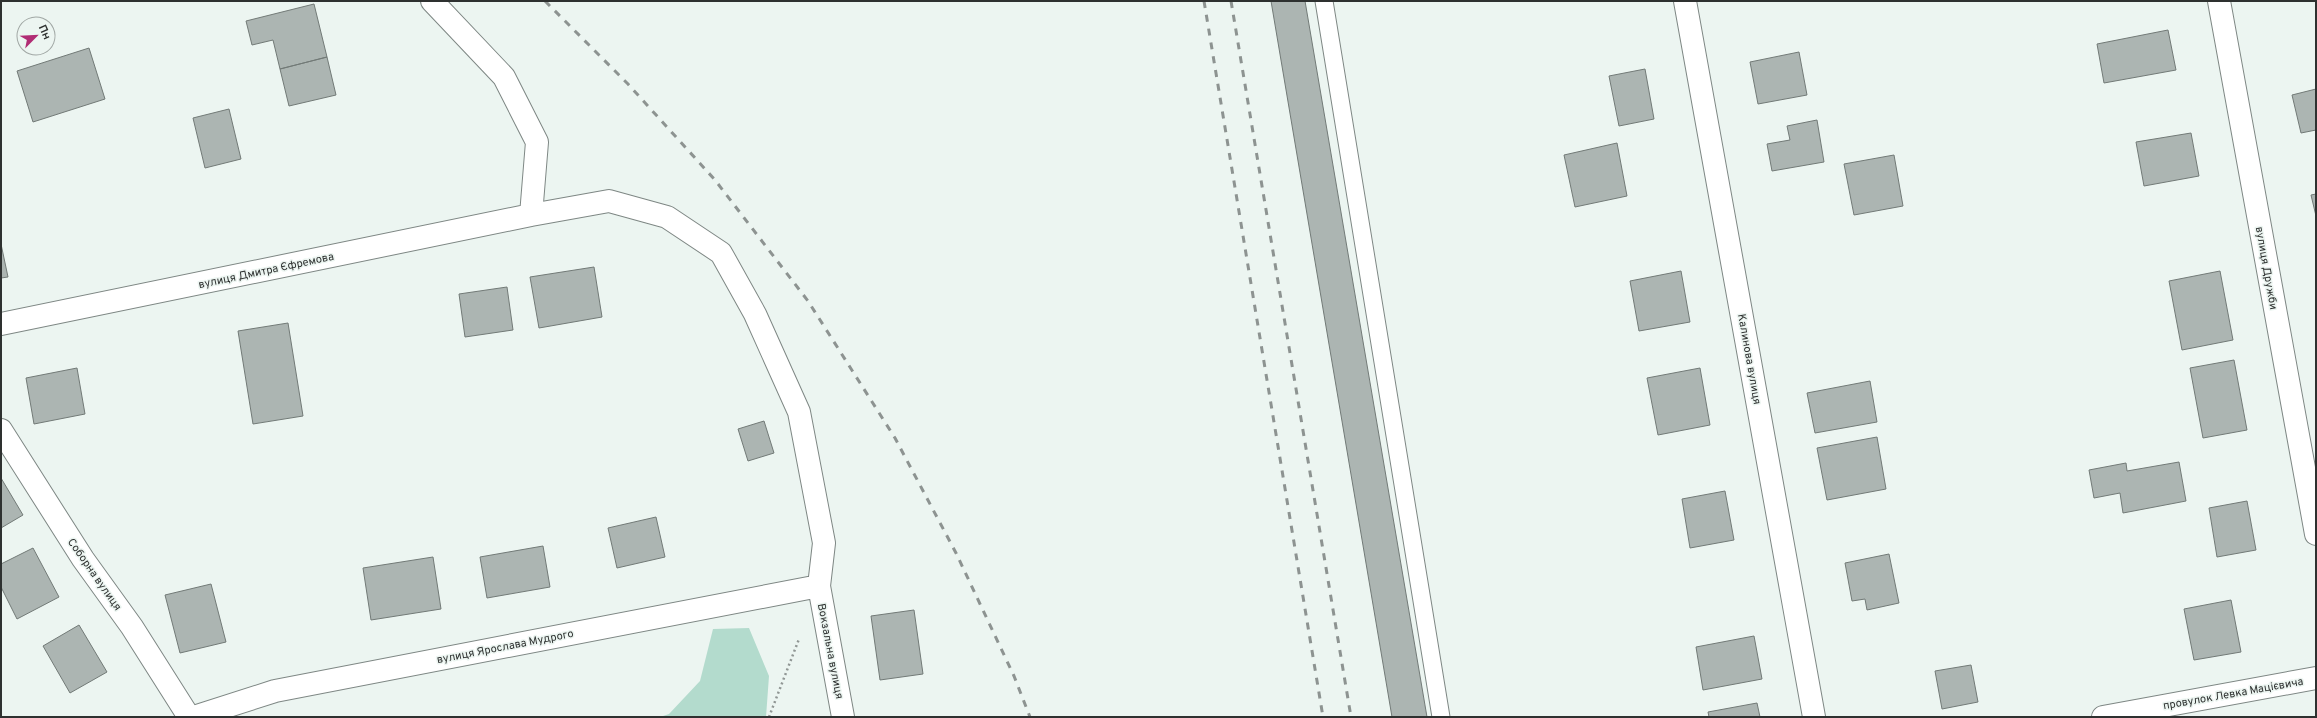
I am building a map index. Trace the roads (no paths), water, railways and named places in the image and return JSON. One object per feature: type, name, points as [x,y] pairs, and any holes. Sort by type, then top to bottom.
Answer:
[{"type":"street","points":[[432,1],[504,77],[537,142],[531,215]]},
{"type":"street","name":"Калинова вулиця","points":[[1685,1],[1814,717]]},
{"type":"street","name":"вулиця Дружби","points":[[2219,1],[2316,534]]},
{"type":"street","name":"вулиця Дмитра Єфремова","points":[[1,324],[531,215],[609,201],[667,217],[721,253],[755,314],[799,412],[824,543],[819,586]]},
{"type":"street","name":"Соборна вулиця","points":[[1,430],[83,559],[132,627],[189,717]]},
{"type":"street","name":"вулиця Ярослава Мудрого","points":[[194,717],[275,691],[819,586]]},
{"type":"street","name":"Вокзальна вулиця","points":[[819,586],[843,717]]},
{"type":"street","name":"провулок Левка Мацієвича","points":[[2103,717],[2316,678]]},
{"type":"lane","points":[[1324,1],[1441,717]]},
{"type":"railway","points":[[545,1],[628,84],[715,180],[808,301],[895,438],[956,553],[1014,676],[1030,717]]},
{"type":"railway","points":[[1204,1],[1323,717]]},
{"type":"railway","points":[[1231,1],[1351,717]]}]
